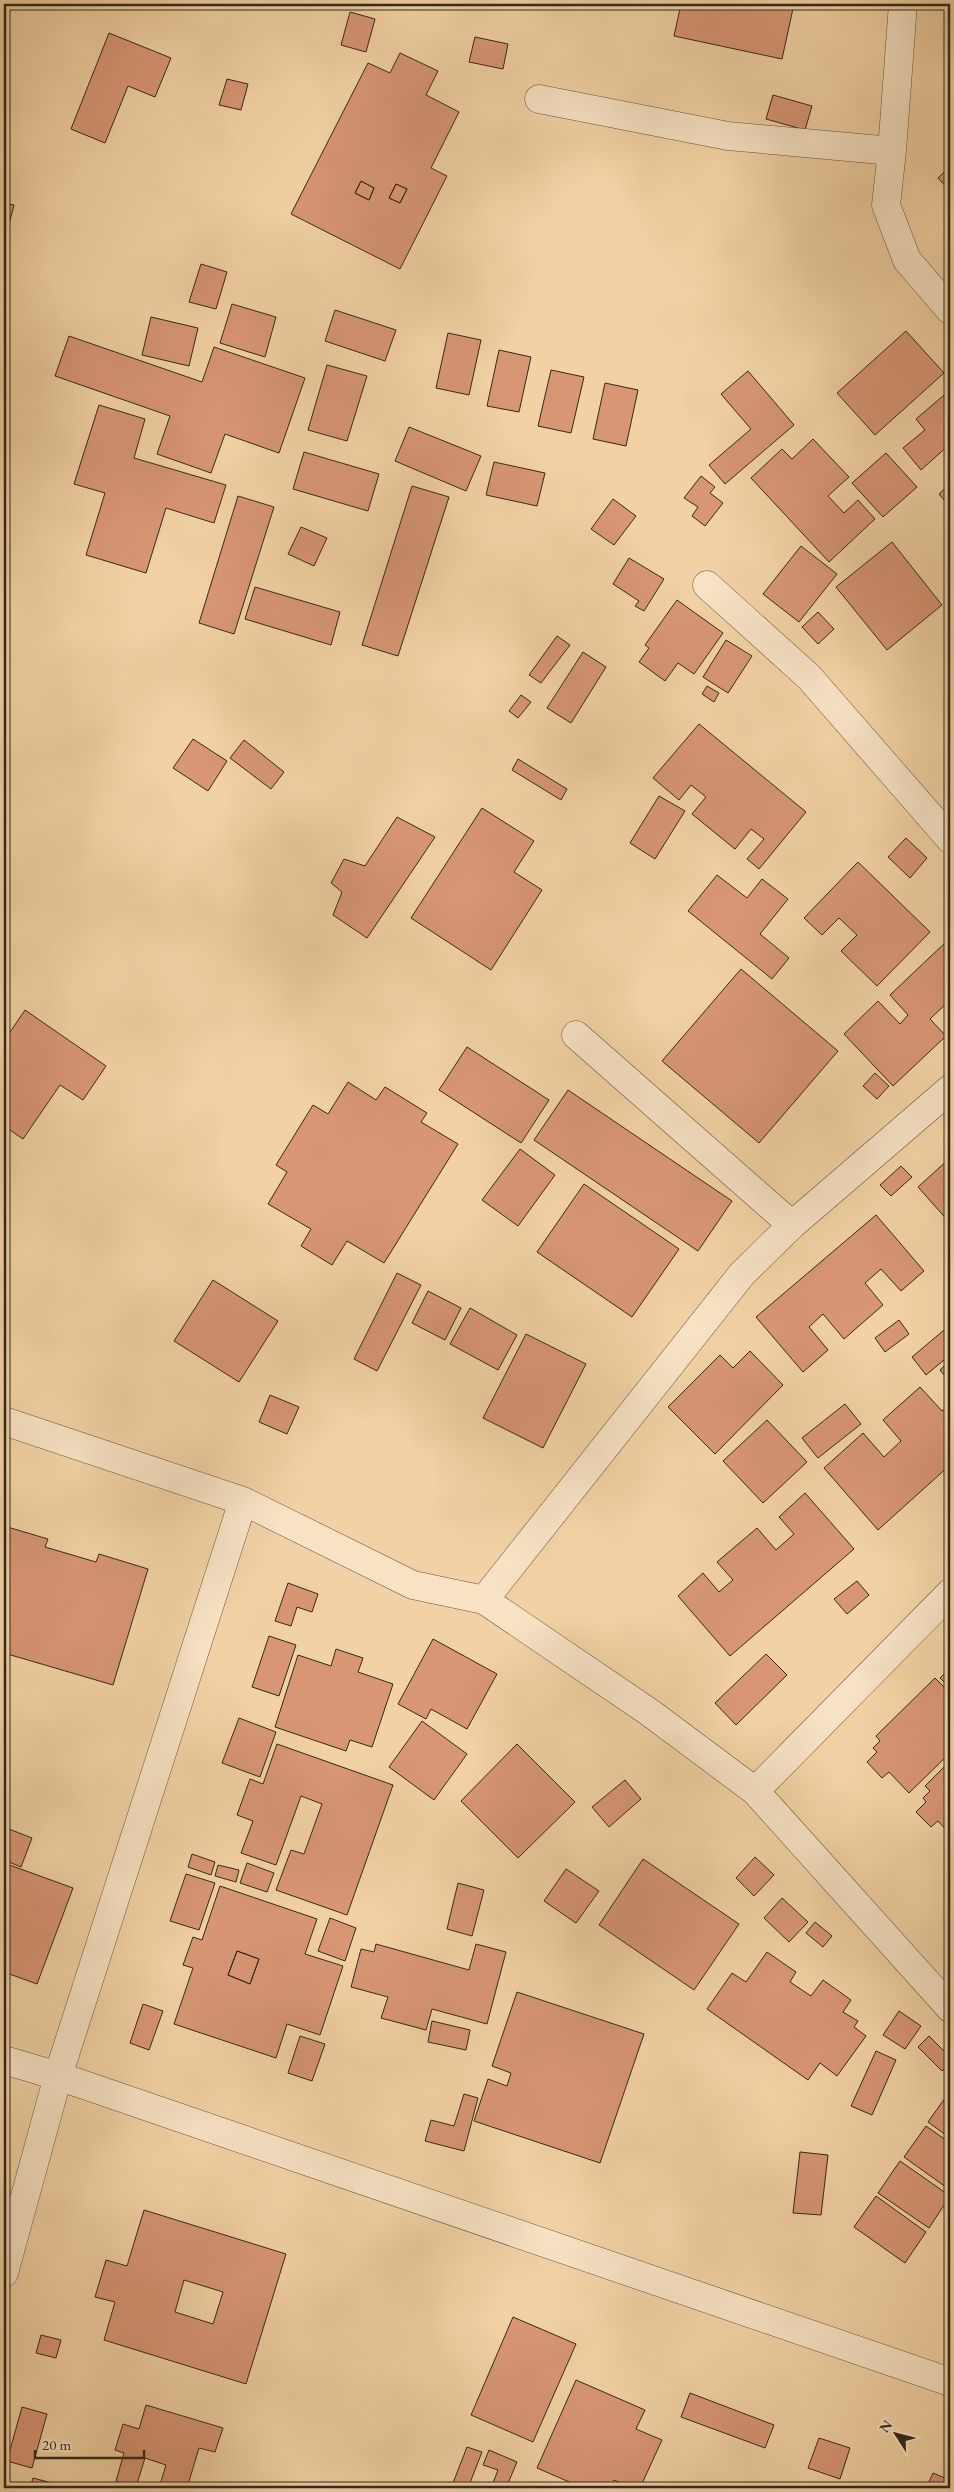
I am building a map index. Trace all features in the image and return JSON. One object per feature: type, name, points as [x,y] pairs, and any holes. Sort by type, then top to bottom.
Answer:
[{"type":"street","points":[[903,4],[886,205],[907,260],[950,310]]},
{"type":"street","points":[[539,99],[728,136],[892,151]]},
{"type":"street","points":[[707,585],[809,677],[950,839]]},
{"type":"street","points":[[576,1035],[792,1225]]},
{"type":"street","points":[[484,1600],[742,1274],[792,1225],[950,1089]]},
{"type":"street","points":[[4,1422],[243,1501],[413,1585],[484,1600],[649,1712],[755,1791],[950,2008]]},
{"type":"street","points":[[4,2273],[58,2076],[243,1501]]},
{"type":"street","points":[[755,1791],[948,1599]]},
{"type":"street","points":[[4,2060],[58,2076],[950,2382]]},
{"type":"building","points":[[681,4],[794,4],[782,59],[674,36]]},
{"type":"building","points":[[350,12],[375,19],[366,52],[341,45]]},
{"type":"building","points":[[109,33],[171,58],[155,97],[128,86],[105,143],[71,129]]},
{"type":"building","points":[[475,37],[508,44],[503,69],[469,62]]},
{"type":"building","points":[[400,53],[438,71],[426,95],[459,112],[431,168],[447,176],[400,269],[291,214],[368,63],[390,73]],"holes":[[[361,181],[374,188],[369,200],[355,193]],[[396,184],[407,189],[400,203],[389,198]]]},
{"type":"building","points":[[227,79],[248,84],[241,110],[219,105]]},
{"type":"building","points":[[773,95],[812,106],[805,130],[766,119]]},
{"type":"building","points":[[950,166],[950,191],[938,178]]},
{"type":"building","points":[[361,181],[374,188],[369,200],[355,193]]},
{"type":"building","points":[[396,184],[407,189],[400,203],[389,198]]},
{"type":"building","points":[[4,203],[14,205],[4,244]]},
{"type":"building","points":[[201,264],[227,272],[216,309],[189,302]]},
{"type":"building","points":[[232,304],[276,317],[265,357],[220,343]]},
{"type":"building","points":[[335,310],[396,330],[385,361],[325,341]]},
{"type":"building","points":[[151,317],[198,328],[189,366],[142,355]]},
{"type":"building","points":[[906,331],[944,373],[875,435],[837,393]]},
{"type":"building","points":[[448,333],[481,340],[469,395],[436,388]]},
{"type":"building","points":[[69,336],[202,382],[214,347],[305,378],[279,453],[225,434],[211,473],[157,454],[170,416],[55,376]]},
{"type":"building","points":[[499,350],[531,357],[519,412],[487,406]]},
{"type":"building","points":[[327,365],[367,376],[347,441],[308,430]]},
{"type":"building","points":[[551,370],[584,377],[571,433],[538,426]]},
{"type":"building","points":[[748,371],[794,425],[725,484],[709,465],[751,429],[721,394]]},
{"type":"building","points":[[605,383],[638,390],[626,446],[593,439]]},
{"type":"building","points":[[950,390],[950,444],[921,470],[903,448],[925,430],[916,419]]},
{"type":"building","points":[[99,405],[145,419],[134,458],[226,485],[214,523],[166,508],[146,573],[86,555],[105,493],[74,484]]},
{"type":"building","points":[[409,427],[481,456],[466,491],[395,461]]},
{"type":"building","points":[[813,439],[849,477],[828,496],[844,513],[858,500],[875,519],[829,562],[751,478],[782,449],[792,459]]},
{"type":"building","points":[[304,452],[379,474],[368,511],[293,489]]},
{"type":"building","points":[[886,453],[917,487],[883,517],[852,483]]},
{"type":"building","points":[[494,462],[545,473],[537,506],[486,495]]},
{"type":"building","points":[[701,476],[715,487],[710,493],[723,503],[705,526],[692,516],[698,507],[684,498]]},
{"type":"building","points":[[950,484],[950,507],[939,494]]},
{"type":"building","points":[[412,486],[449,497],[398,656],[362,645]]},
{"type":"building","points":[[238,496],[274,507],[234,634],[199,623]]},
{"type":"building","points":[[613,499],[636,516],[614,545],[591,529]]},
{"type":"building","points":[[301,527],[327,538],[314,566],[288,554]]},
{"type":"building","points":[[892,542],[942,605],[887,650],[836,587]]},
{"type":"building","points":[[801,546],[837,574],[799,622],[763,594]]},
{"type":"building","points":[[629,558],[664,579],[644,611],[635,606],[639,601],[613,584]]},
{"type":"building","points":[[255,587],[340,612],[331,645],[245,619]]},
{"type":"building","points":[[677,600],[723,633],[694,674],[678,663],[665,681],[639,662],[649,648],[645,645]]},
{"type":"building","points":[[818,612],[834,629],[818,644],[802,627]]},
{"type":"building","points":[[557,636],[570,645],[541,683],[529,675]]},
{"type":"building","points":[[726,640],[752,656],[728,693],[703,677]]},
{"type":"building","points":[[583,652],[606,667],[571,723],[547,708]]},
{"type":"building","points":[[707,686],[719,693],[714,702],[702,694]]},
{"type":"building","points":[[521,695],[531,702],[518,718],[509,711]]},
{"type":"building","points":[[699,724],[806,812],[759,869],[747,859],[764,839],[751,829],[735,849],[692,814],[706,797],[691,785],[679,800],[653,778]]},
{"type":"building","points":[[193,739],[227,761],[208,791],[173,768]]},
{"type":"building","points":[[244,740],[284,772],[271,789],[230,758]]},
{"type":"building","points":[[518,759],[567,789],[561,800],[512,770]]},
{"type":"building","points":[[659,796],[685,811],[655,859],[630,843]]},
{"type":"building","points":[[482,808],[534,841],[514,872],[542,890],[491,970],[411,918]]},
{"type":"building","points":[[397,817],[435,837],[367,938],[333,915],[342,892],[331,883],[344,859],[365,866]]},
{"type":"building","points":[[906,838],[927,858],[910,878],[888,857]]},
{"type":"building","points":[[858,862],[930,932],[877,986],[841,951],[857,935],[839,918],[822,935],[804,918]]},
{"type":"building","points":[[717,875],[747,898],[762,879],[788,899],[760,934],[789,958],[772,979],[688,911]]},
{"type":"building","points":[[948,940],[950,942],[950,1000],[930,1019],[946,1036],[893,1086],[844,1034],[878,1001],[900,1024],[908,1015],[890,995]]},
{"type":"building","points":[[741,969],[838,1051],[759,1143],[662,1061]]},
{"type":"building","points":[[25,1010],[106,1066],[83,1100],[60,1085],[23,1139],[4,1126],[4,1037],[6,1038]]},
{"type":"building","points":[[467,1047],[549,1100],[521,1143],[439,1090]]},
{"type":"building","points":[[875,1073],[889,1086],[877,1099],[863,1086]]},
{"type":"building","points":[[348,1082],[376,1100],[385,1087],[427,1113],[421,1122],[458,1144],[384,1263],[347,1241],[332,1265],[301,1246],[311,1229],[268,1204],[287,1172],[276,1165],[313,1105],[328,1114]]},
{"type":"building","points":[[568,1090],[732,1201],[698,1251],[534,1140]]},
{"type":"building","points":[[520,1149],[555,1175],[518,1226],[482,1200]]},
{"type":"building","points":[[950,1158],[950,1223],[918,1187]]},
{"type":"building","points":[[901,1166],[912,1177],[891,1196],[880,1185]]},
{"type":"building","points":[[584,1184],[679,1249],[632,1317],[537,1252]]},
{"type":"building","points":[[876,1215],[924,1271],[901,1291],[881,1269],[865,1283],[883,1305],[844,1339],[823,1314],[809,1327],[828,1350],[803,1372],[756,1317]]},
{"type":"building","points":[[397,1273],[421,1285],[377,1371],[354,1359]]},
{"type":"building","points":[[213,1280],[278,1321],[239,1382],[174,1341]]},
{"type":"building","points":[[428,1291],[461,1308],[445,1340],[412,1323]]},
{"type":"building","points":[[470,1308],[517,1335],[498,1370],[450,1344]]},
{"type":"building","points":[[899,1320],[909,1334],[885,1352],[875,1338]]},
{"type":"building","points":[[950,1325],[950,1355],[926,1375],[912,1357]]},
{"type":"building","points":[[526,1334],[586,1364],[543,1448],[483,1418]]},
{"type":"building","points":[[750,1351],[783,1385],[715,1454],[668,1407],[720,1355],[733,1368]]},
{"type":"building","points":[[950,1361],[950,1382],[940,1370]]},
{"type":"building","points":[[920,1387],[942,1411],[950,1404],[950,1465],[878,1530],[824,1468],[863,1433],[884,1457],[901,1441],[883,1420]]},
{"type":"building","points":[[270,1395],[299,1407],[287,1434],[259,1422]]},
{"type":"building","points":[[845,1404],[861,1424],[818,1458],[802,1438]]},
{"type":"building","points":[[767,1420],[807,1462],[763,1503],[723,1461]]},
{"type":"building","points":[[805,1493],[854,1549],[730,1656],[678,1596],[703,1573],[719,1592],[733,1580],[717,1562],[757,1528],[776,1550],[794,1534],[779,1517]]},
{"type":"building","points":[[4,1526],[48,1539],[45,1547],[96,1562],[99,1554],[148,1569],[113,1685],[4,1653]]},
{"type":"building","points":[[857,1581],[869,1595],[847,1614],[834,1599]]},
{"type":"building","points":[[288,1583],[318,1594],[312,1612],[297,1607],[291,1626],[275,1621]]},
{"type":"building","points":[[269,1636],[296,1645],[279,1696],[252,1687]]},
{"type":"building","points":[[433,1639],[497,1674],[467,1729],[431,1709],[426,1719],[398,1704]]},
{"type":"building","points":[[336,1649],[363,1658],[358,1672],[393,1684],[372,1747],[350,1740],[346,1751],[275,1727],[298,1655],[331,1666]]},
{"type":"building","points":[[766,1654],[787,1675],[736,1725],[715,1703]]},
{"type":"building","points":[[950,1668],[950,1688],[940,1678]]},
{"type":"building","points":[[935,1678],[950,1693],[950,1753],[909,1793],[889,1772],[882,1778],[867,1762],[877,1752],[873,1748],[880,1741],[876,1736]]},
{"type":"building","points":[[239,1718],[276,1732],[260,1777],[222,1763]]},
{"type":"building","points":[[422,1721],[467,1754],[434,1800],[389,1767]]},
{"type":"building","points":[[277,1744],[393,1785],[347,1915],[276,1890],[291,1850],[304,1854],[322,1804],[301,1796],[276,1865],[241,1853],[253,1821],[237,1815],[250,1779],[263,1784]]},
{"type":"building","points":[[517,1744],[575,1802],[518,1858],[461,1801]]},
{"type":"building","points":[[950,1761],[950,1834],[938,1821],[931,1827],[916,1812],[926,1802],[923,1798],[930,1791],[925,1786]]},
{"type":"building","points":[[625,1780],[641,1799],[609,1827],[592,1807]]},
{"type":"building","points":[[4,1827],[32,1838],[21,1867],[4,1860]]},
{"type":"building","points":[[192,1854],[215,1862],[211,1875],[188,1867]]},
{"type":"building","points":[[755,1857],[774,1875],[754,1896],[736,1878]]},
{"type":"building","points":[[643,1859],[739,1924],[694,1990],[599,1925]]},
{"type":"building","points":[[4,1863],[73,1888],[37,1984],[4,1972]]},
{"type":"building","points":[[247,1863],[274,1873],[267,1892],[240,1883]]},
{"type":"building","points":[[218,1865],[239,1870],[236,1882],[215,1876]]},
{"type":"building","points":[[566,1869],[599,1891],[576,1923],[544,1901]]},
{"type":"building","points":[[186,1874],[215,1883],[199,1930],[170,1921]]},
{"type":"building","points":[[458,1883],[484,1890],[472,1936],[447,1929]]},
{"type":"building","points":[[220,1886],[317,1919],[305,1954],[343,1966],[320,2035],[287,2024],[276,2058],[174,2024],[193,1968],[183,1965],[193,1937],[202,1940]],"holes":[[[237,1951],[259,1959],[250,1984],[228,1975]]]},
{"type":"building","points":[[782,1898],[808,1922],[789,1942],[764,1918]]},
{"type":"building","points":[[330,1918],[356,1928],[345,1961],[318,1951]]},
{"type":"building","points":[[815,1922],[832,1936],[823,1947],[806,1933]]},
{"type":"building","points":[[376,1944],[469,1970],[476,1944],[506,1952],[487,2024],[432,2009],[426,2030],[381,2018],[388,1997],[351,1987],[361,1949],[374,1952]]},
{"type":"building","points":[[237,1951],[259,1959],[250,1984],[228,1975]]},
{"type":"building","points":[[767,1952],[796,1972],[790,1982],[811,1996],[823,1980],[851,2000],[843,2012],[858,2021],[854,2027],[866,2036],[837,2076],[820,2063],[808,2080],[707,2009],[732,1973],[746,1982]]},
{"type":"building","points":[[517,1992],[644,2034],[600,2163],[474,2121],[488,2079],[507,2086],[511,2073],[492,2066]]},
{"type":"building","points":[[143,2004],[163,2011],[149,2050],[130,2043]]},
{"type":"building","points":[[899,2011],[921,2026],[905,2049],[883,2035]]},
{"type":"building","points":[[432,2021],[470,2030],[466,2050],[428,2042]]},
{"type":"building","points":[[300,2036],[325,2044],[312,2081],[288,2073]]},
{"type":"building","points":[[929,2036],[950,2057],[950,2063],[942,2071],[918,2047]]},
{"type":"building","points":[[876,2051],[896,2060],[872,2115],[851,2106]]},
{"type":"building","points":[[950,2091],[950,2138],[928,2122]]},
{"type":"building","points":[[464,2094],[478,2098],[464,2151],[425,2141],[431,2120],[454,2126]]},
{"type":"building","points":[[926,2126],[950,2143],[950,2190],[904,2157]]},
{"type":"building","points":[[800,2152],[828,2155],[821,2215],[793,2213]]},
{"type":"building","points":[[900,2161],[950,2196],[929,2228],[878,2193]]},
{"type":"building","points":[[876,2196],[926,2232],[905,2263],[854,2227]]},
{"type":"building","points":[[144,2210],[286,2254],[246,2384],[104,2340],[115,2302],[95,2297],[106,2260],[127,2266]],"holes":[[[184,2280],[223,2292],[213,2324],[175,2312]]]},
{"type":"building","points":[[513,2317],[576,2344],[533,2442],[471,2415]]},
{"type":"building","points":[[41,2335],[61,2340],[56,2358],[36,2353]]},
{"type":"building","points":[[576,2380],[645,2410],[636,2429],[662,2440],[640,2488],[632,2488],[614,2480],[610,2488],[583,2488],[537,2468]]},
{"type":"building","points":[[690,2393],[774,2425],[765,2448],[681,2417]]},
{"type":"building","points":[[146,2405],[223,2428],[215,2452],[199,2448],[187,2488],[159,2488],[166,2465],[145,2458],[136,2487],[116,2481],[124,2453],[115,2450],[123,2424],[139,2429]]},
{"type":"building","points":[[22,2407],[47,2414],[32,2468],[7,2461]]},
{"type":"building","points":[[819,2438],[850,2448],[840,2479],[808,2468]]},
{"type":"building","points":[[467,2447],[482,2452],[468,2488],[451,2488]]},
{"type":"building","points":[[489,2450],[517,2462],[506,2488],[491,2488],[498,2470],[483,2465]]},
{"type":"building","points":[[933,2473],[950,2480],[950,2488],[926,2488]]},
{"type":"building","points":[[33,2478],[71,2488],[30,2488]]},
{"type":"building","points":[[4,2482],[14,2485],[13,2488],[4,2488]]}]
